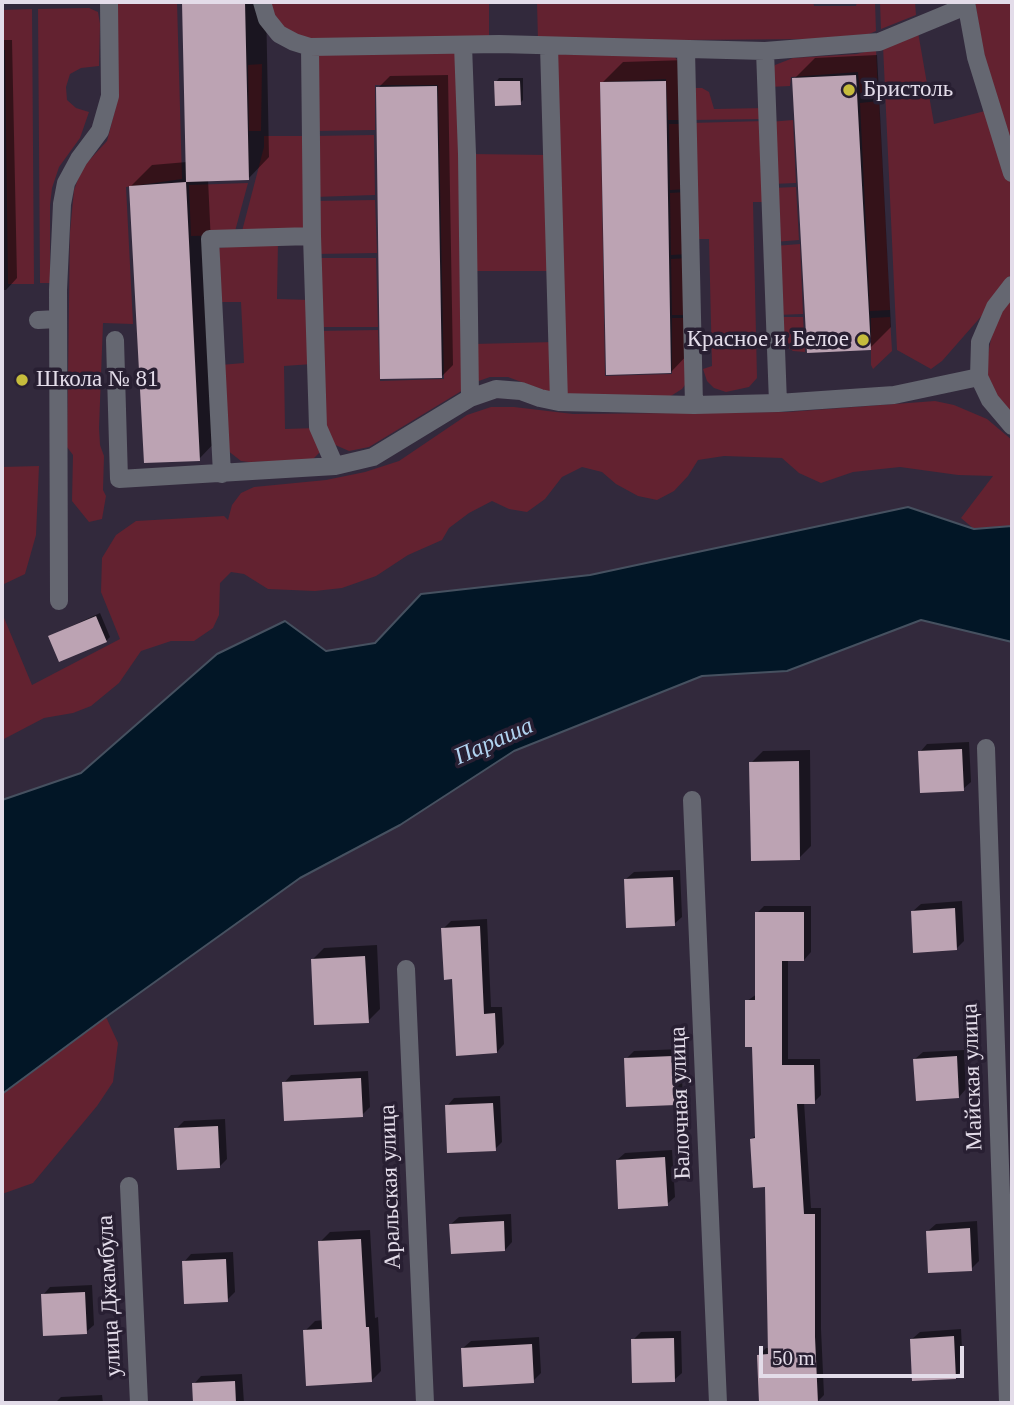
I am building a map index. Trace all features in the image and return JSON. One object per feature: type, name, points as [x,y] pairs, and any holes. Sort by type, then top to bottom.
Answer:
[{"type":"street","points":[[59,601],[58,319],[62,204],[66,184],[79,159],[100,131],[110,96],[109,2]]},
{"type":"street","points":[[262,2],[267,19],[279,34],[310,47],[463,45],[765,51],[879,42],[966,4],[976,57],[1012,173]]},
{"type":"street","points":[[463,45],[470,398]]},
{"type":"street","points":[[549,46],[559,402]]},
{"type":"street","points":[[310,47],[318,427],[335,466]]},
{"type":"street","points":[[686,50],[694,405]]},
{"type":"street","points":[[765,51],[778,403]]},
{"type":"street","points":[[222,474],[210,239],[312,236]]},
{"type":"street","points":[[1012,285],[995,307],[980,342],[979,377],[990,400],[1012,426]]},
{"type":"street","points":[[38,320],[58,319]]},
{"type":"street","points":[[115,340],[119,479],[335,466],[373,457],[470,398],[496,389],[521,391],[559,402],[694,405],[778,403],[894,395],[979,377]]},
{"type":"street","name":"Майская улица","points":[[986,748],[1008,1403]]},
{"type":"street","name":"Балочная улица","points":[[692,800],[718,1403]]},
{"type":"street","name":"Аральская улица","points":[[406,969],[425,1403]]},
{"type":"street","name":"улица Джамбула","points":[[129,1186],[139,1403]]},
{"type":"shaded area","points":[[118,2],[177,2],[182,179],[126,187],[133,324],[103,323],[99,428],[104,456],[103,490],[106,496],[102,519],[89,522],[72,501],[73,455],[67,447],[70,232],[74,190],[82,168],[107,141],[116,106]]},
{"type":"shaded area","points":[[265,2],[489,2],[489,42],[310,44],[279,31]]},
{"type":"shaded area","points":[[537,2],[813,2],[814,6],[856,6],[857,2],[875,2],[876,31],[814,39],[538,41]]},
{"type":"shaded area","points":[[880,2],[915,2],[916,15],[881,29]]},
{"type":"shaded area","points":[[975,2],[1012,2],[1012,150],[983,53]]},
{"type":"shaded area","points":[[89,8],[98,12],[99,66],[81,68],[70,74],[66,87],[67,100],[76,108],[89,112],[80,138],[59,167],[52,188],[50,283],[40,283],[38,9]]},
{"type":"shaded area","points":[[32,9],[34,284],[8,284],[5,50],[2,50],[2,10]]},
{"type":"shaded area","points":[[918,32],[934,124],[985,111],[1012,185],[1011,274],[985,312],[942,361],[931,369],[897,350],[883,46]]},
{"type":"shaded area","points":[[461,47],[468,387],[369,447],[349,451],[333,444],[321,427],[317,331],[378,330],[380,381],[444,379],[438,85],[375,85],[375,130],[314,131],[312,50]]},
{"type":"shaded area","points":[[876,49],[878,91],[860,93],[858,72],[791,77],[790,86],[769,87],[771,71],[775,65],[793,58],[857,54]]},
{"type":"shaded area","points":[[555,54],[674,56],[680,64],[685,120],[668,120],[666,79],[600,82],[605,376],[672,374],[672,318],[691,318],[688,381],[682,389],[666,399],[565,394]]},
{"type":"shaded area","points":[[262,64],[261,131],[249,131],[248,65]]},
{"type":"shaded area","points":[[689,88],[702,88],[709,92],[714,109],[765,108],[765,119],[690,120]]},
{"type":"shaded area","points":[[879,101],[890,310],[870,311],[860,103]]},
{"type":"shaded area","points":[[793,120],[796,183],[772,184],[769,122]]},
{"type":"shaded area","points":[[765,121],[770,202],[753,202],[757,378],[749,387],[726,392],[714,388],[707,381],[703,369],[712,366],[709,239],[692,239],[690,123]]},
{"type":"shaded area","points":[[669,124],[686,124],[687,189],[670,190]]},
{"type":"shaded area","points":[[374,135],[375,195],[314,197],[313,136]]},
{"type":"shaded area","points":[[264,136],[310,136],[305,230],[241,235],[264,147]]},
{"type":"shaded area","points":[[470,154],[549,155],[553,271],[472,271]]},
{"type":"shaded area","points":[[248,183],[234,235],[191,236],[189,185]]},
{"type":"shaded area","points":[[796,187],[799,240],[774,242],[771,188]]},
{"type":"shaded area","points":[[687,192],[688,254],[671,255],[670,193]]},
{"type":"shaded area","points":[[375,200],[377,253],[315,254],[314,201]]},
{"type":"shaded area","points":[[278,241],[277,299],[311,300],[313,364],[284,366],[285,429],[316,428],[321,451],[312,460],[241,461],[227,450],[220,365],[244,363],[241,302],[216,302],[218,248]]},
{"type":"shaded area","points":[[800,244],[803,314],[777,315],[774,246]]},
{"type":"shaded area","points":[[315,258],[376,258],[378,327],[317,327]]},
{"type":"shaded area","points":[[689,258],[691,315],[672,315],[671,259]]},
{"type":"shaded area","points":[[1012,296],[1012,416],[989,385],[985,369],[992,334],[1000,313]]},
{"type":"shaded area","points":[[777,317],[803,317],[805,352],[793,351],[783,344]]},
{"type":"shaded area","points":[[890,317],[892,351],[873,369],[871,318]]},
{"type":"shaded area","points":[[555,342],[556,395],[508,377],[490,377],[473,383],[473,344]]},
{"type":"shaded area","points":[[935,401],[954,405],[987,419],[1012,440],[1012,526],[974,529],[961,518],[993,476],[958,475],[900,467],[853,472],[821,483],[799,473],[782,458],[724,456],[698,460],[674,491],[657,500],[638,496],[616,484],[602,472],[582,467],[562,477],[545,499],[527,512],[509,509],[492,501],[449,528],[442,540],[408,555],[376,576],[342,588],[315,591],[268,589],[244,574],[231,572],[220,583],[219,615],[213,628],[194,641],[171,641],[141,651],[119,683],[91,706],[73,713],[44,718],[2,740],[2,613],[32,685],[120,639],[101,592],[102,558],[116,535],[136,521],[224,516],[228,520],[232,505],[241,493],[254,487],[326,480],[399,461],[467,415],[491,407],[573,414],[788,412]]},
{"type":"shaded area","points":[[39,466],[36,535],[25,574],[2,585],[2,467]]},
{"type":"shaded area","points":[[106,1017],[118,1043],[113,1082],[97,1106],[33,1183],[2,1194],[2,1094]]},
{"type":"water","name":"Параша","points":[[908,507],[974,529],[1012,526],[1012,642],[921,620],[787,671],[702,676],[514,751],[400,825],[300,878],[2,1094],[2,800],[81,773],[217,654],[285,621],[326,651],[375,643],[421,594],[590,575]]},
{"type":"building","points":[[182,2],[245,2],[249,180],[186,182]]},
{"type":"building","points":[[856,75],[871,350],[807,353],[792,78]]},
{"type":"building","points":[[494,81],[520,81],[521,105],[495,106]]},
{"type":"building","points":[[666,81],[671,373],[606,375],[600,82]]},
{"type":"building","points":[[437,86],[442,378],[380,379],[376,87]]},
{"type":"building","points":[[186,182],[200,461],[144,463],[129,186]]},
{"type":"building","points":[[96,616],[107,642],[59,662],[48,636]]},
{"type":"building","points":[[962,749],[964,791],[920,793],[918,751]]},
{"type":"building","points":[[799,761],[800,860],[751,861],[749,762]]},
{"type":"building","points":[[673,877],[675,926],[626,928],[624,879]]},
{"type":"building","points":[[955,908],[957,950],[913,953],[911,911]]},
{"type":"building","points":[[755,912],[804,912],[804,961],[782,961],[782,1065],[814,1065],[815,1104],[797,1104],[804,1214],[815,1214],[818,1403],[759,1403],[757,1355],[768,1354],[765,1187],[753,1188],[750,1139],[755,1138],[752,1047],[745,1047],[745,1000],[755,1000]]},
{"type":"building","points":[[480,926],[484,1014],[495,1013],[497,1053],[456,1056],[452,979],[444,980],[441,928]]},
{"type":"building","points":[[365,956],[369,1023],[314,1025],[311,959]]},
{"type":"building","points":[[673,1056],[676,1105],[626,1107],[624,1058]]},
{"type":"building","points":[[957,1056],[959,1098],[916,1101],[913,1059]]},
{"type":"building","points":[[361,1078],[363,1117],[284,1121],[282,1082]]},
{"type":"building","points":[[493,1103],[496,1151],[447,1153],[445,1105]]},
{"type":"building","points":[[218,1126],[220,1168],[177,1170],[174,1128]]},
{"type":"building","points":[[665,1157],[668,1206],[618,1209],[616,1160]]},
{"type":"building","points":[[504,1221],[505,1251],[451,1254],[449,1224]]},
{"type":"building","points":[[970,1228],[972,1271],[928,1273],[926,1231]]},
{"type":"building","points":[[361,1239],[372,1382],[306,1386],[303,1330],[322,1329],[318,1241]]},
{"type":"building","points":[[226,1259],[228,1302],[184,1304],[182,1261]]},
{"type":"building","points":[[85,1292],[87,1334],[43,1336],[41,1294]]},
{"type":"building","points":[[954,1336],[956,1379],[912,1381],[910,1339]]},
{"type":"building","points":[[674,1338],[675,1382],[632,1383],[631,1339]]},
{"type":"building","points":[[532,1344],[534,1383],[463,1387],[461,1348]]},
{"type":"building","points":[[235,1381],[236,1403],[193,1403],[192,1383]]},
{"type":"place","name":"Бристоль","points":[[849,90]]},
{"type":"place","name":"Красное и Белое","points":[[863,340]]},
{"type":"place","name":"Школа № 81","points":[[22,380]]}]
